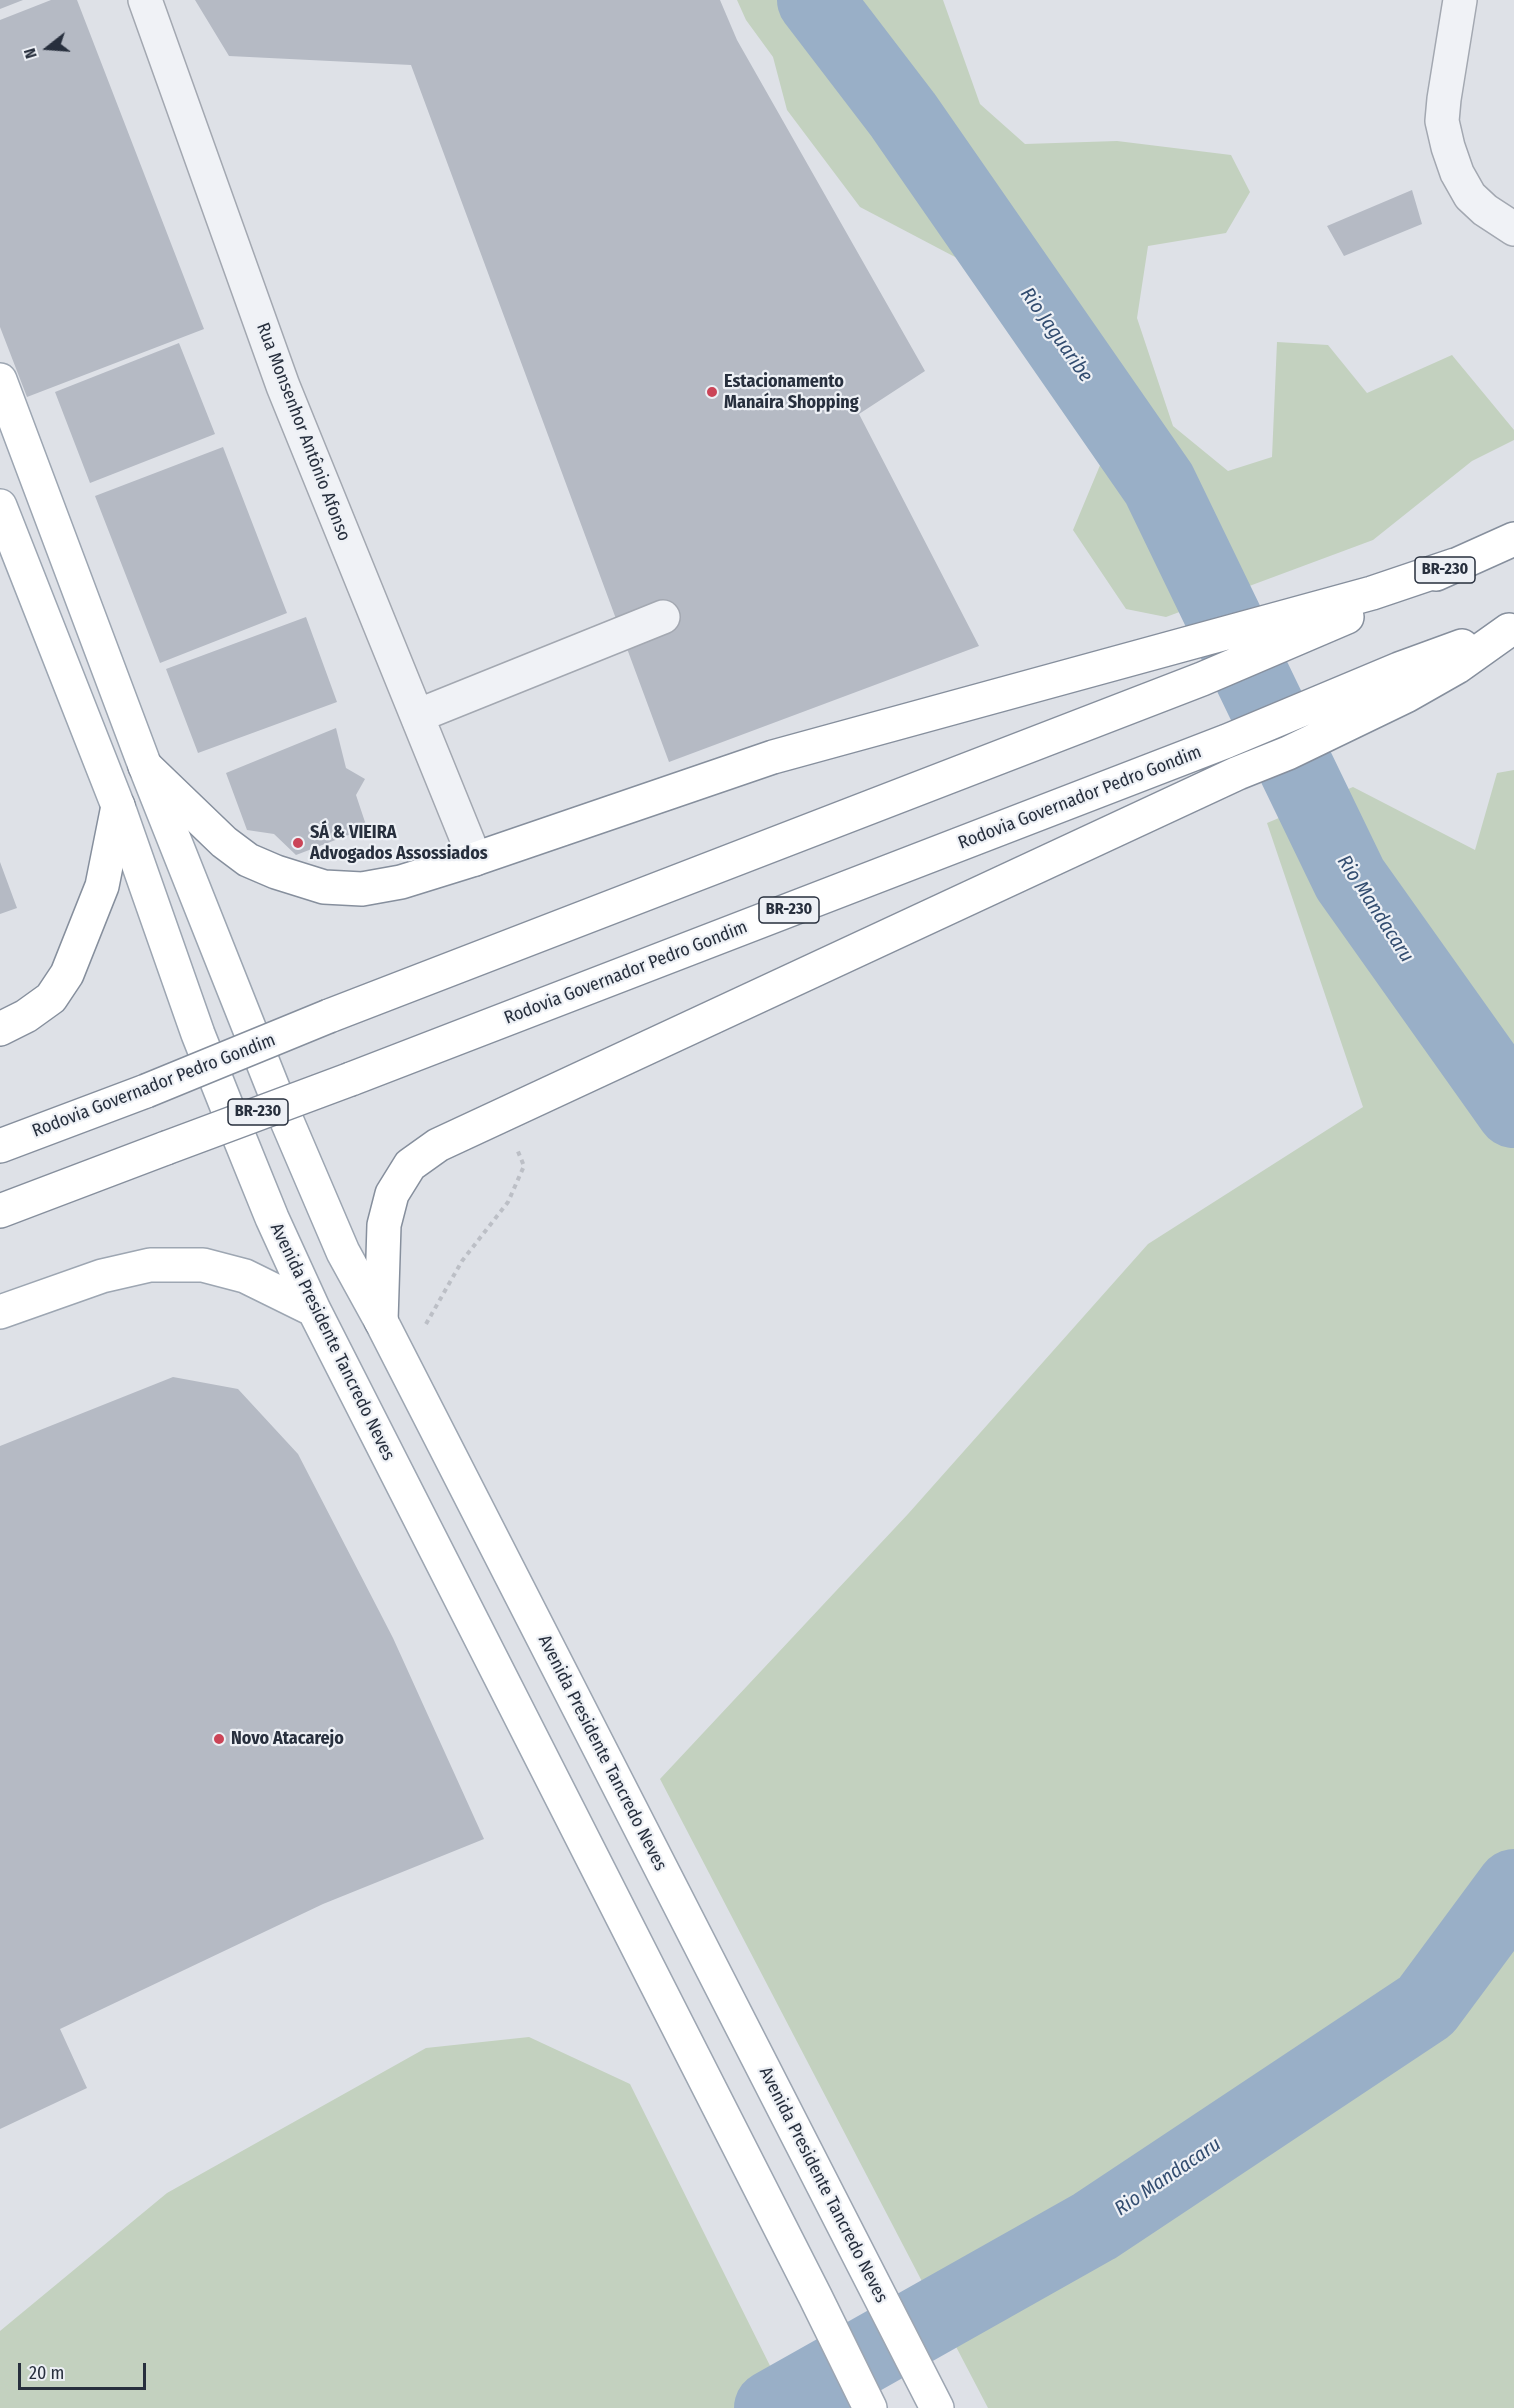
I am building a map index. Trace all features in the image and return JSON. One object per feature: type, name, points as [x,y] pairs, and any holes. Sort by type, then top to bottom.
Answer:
[{"type":"main road","name":"Avenida Presidente Tancredo Neves","points":[[0,380],[145,766],[275,1093],[343,1252],[381,1321],[937,2408]]},
{"type":"main road","name":"Avenida Presidente Tancredo Neves","points":[[0,506],[118,806],[198,1034],[272,1218],[314,1310],[870,2408]]},
{"type":"main road","name":"BR-230","points":[[1374,598],[1514,539]]},
{"type":"main road","points":[[145,766],[224,842],[248,860],[276,872],[324,887],[362,889],[401,882],[475,859],[773,757],[1187,642],[1374,598]]},
{"type":"main road","name":"Rodovia Governador Pedro Gondim","points":[[0,1146],[146,1091],[329,1016],[1202,680],[1374,598]]},
{"type":"main road","name":"BR-230","points":[[1403,682],[1512,629]]},
{"type":"main road","points":[[381,1321],[384,1225],[392,1194],[410,1165],[438,1145],[1238,773],[1288,753],[1403,682]]},
{"type":"main road","name":"Rodovia Governador Pedro Gondim","points":[[0,1211],[351,1079],[1285,717],[1403,682]]},
{"type":"main road","points":[[0,1029],[26,1016],[51,998],[67,974],[102,886],[118,806]]},
{"type":"main road","points":[[0,1312],[102,1276],[150,1265],[203,1265],[235,1273],[314,1310]]},
{"type":"street","name":"Rua Monsenhor Antônio Afonso","points":[[145,0],[283,386],[475,859]]},
{"type":"street","points":[[1461,0],[1442,121],[1448,147],[1457,173],[1470,196],[1485,210],[1514,229]]},
{"type":"street","points":[[417,716],[663,617]]},
{"type":"green space","points":[[737,0],[943,0],[980,104],[1025,144],[1117,141],[1231,155],[1250,192],[1226,233],[1148,246],[1137,318],[1173,426],[1228,471],[1272,457],[1277,342],[1328,345],[1367,393],[1452,355],[1514,430],[1514,440],[1472,461],[1373,540],[1166,617],[1126,609],[1073,530],[1111,439],[993,277],[860,207],[787,110],[773,57],[746,20]]},
{"type":"green space","points":[[1514,770],[1514,2408],[988,2408],[660,1779],[908,1514],[1148,1244],[1363,1107],[1267,823],[1353,787],[1475,850],[1497,773]]},
{"type":"green space","points":[[529,2037],[630,2084],[791,2408],[0,2408],[0,2331],[167,2193],[426,2048]]},
{"type":"building","points":[[0,0],[23,0],[0,9]]},
{"type":"building","points":[[51,0],[77,0],[204,329],[27,397],[0,327],[0,20]]},
{"type":"building","name":"Estacionamento Manaíra Shopping","points":[[195,0],[720,0],[737,40],[925,371],[859,414],[979,646],[669,762],[411,65],[229,56]]},
{"type":"building","points":[[1412,190],[1422,224],[1344,256],[1327,226]]},
{"type":"building","points":[[179,343],[215,434],[90,483],[55,392]]},
{"type":"building","points":[[223,447],[287,613],[160,663],[95,496]]},
{"type":"building","points":[[306,617],[337,702],[198,753],[166,669]]},
{"type":"building","points":[[336,728],[346,768],[365,779],[356,795],[367,828],[296,855],[274,834],[247,830],[226,773]]},
{"type":"building","points":[[0,862],[17,908],[0,914]]},
{"type":"building","name":"Novo Atacarejo","points":[[173,1377],[238,1389],[298,1454],[393,1638],[484,1839],[323,1904],[60,2029],[87,2088],[0,2129],[0,1446]]},
{"type":"waterway","name":"Rio Jaguaribe","points":[[815,0],[903,115],[1159,484],[1350,879],[1514,1110]]},
{"type":"waterway","name":"Rio Mandacaru","points":[[772,2408],[1095,2226],[1426,2006],[1514,1887]]},
{"type":"waterway","name":"Rio Mandacaru","points":[[1506,1898],[1514,1900]]},
{"type":"place","name":"Estacionamento Manaíra Shopping","points":[[712,392]]},
{"type":"place","name":"SÁ & VIEIRA Advogados Assossiados","points":[[298,843]]},
{"type":"place","name":"Novo Atacarejo","points":[[219,1739]]}]
